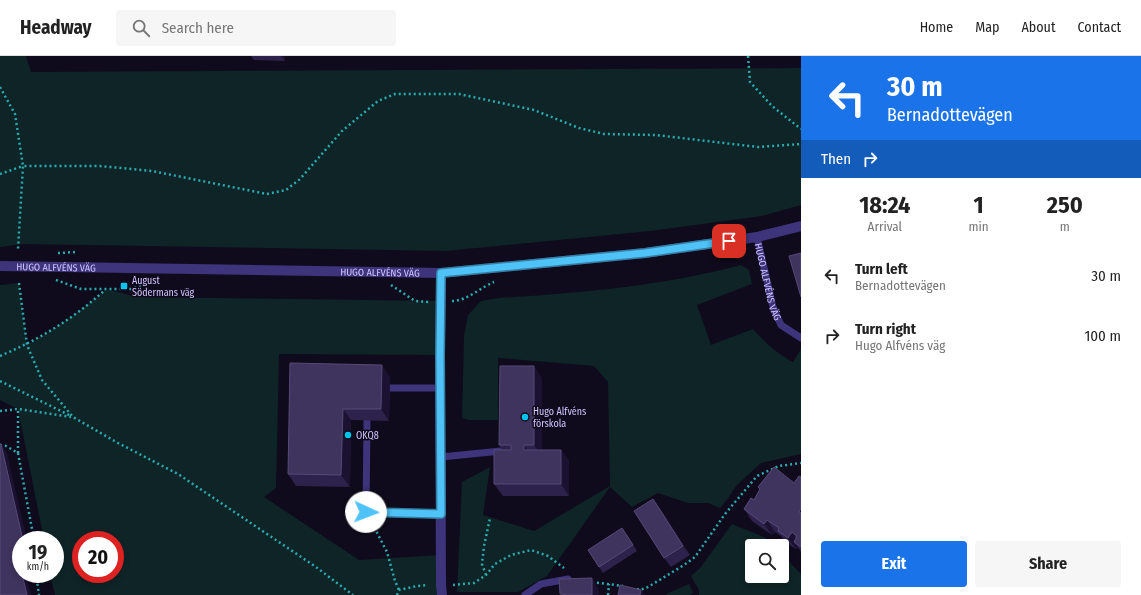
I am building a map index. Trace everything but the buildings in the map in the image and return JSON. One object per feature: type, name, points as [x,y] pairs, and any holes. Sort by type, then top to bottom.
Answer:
[{"type":"street","name":"HUGO ALFVÉNS VÄG","points":[[0,266],[441,273],[645,253],[757,238],[801,226]]},
{"type":"street","points":[[441,273],[440,388],[442,590]]},
{"type":"lane","name":"HUGO ALFVÉNS VÄG","points":[[757,238],[773,307],[781,325],[801,338]]},
{"type":"lane","points":[[390,388],[440,388]]},
{"type":"lane","points":[[367,421],[366,512],[441,514]]},
{"type":"lane","points":[[441,457],[501,451]]},
{"type":"lane","points":[[525,595],[541,584],[568,580]]},
{"type":"path","points":[[748,56],[750,82],[772,106],[801,129]]},
{"type":"path","points":[[0,87],[15,114],[23,166],[18,249]]},
{"type":"path","points":[[0,174],[23,166],[100,166],[152,171],[266,194],[286,190],[300,179],[342,131],[378,101],[395,94],[458,94],[534,110],[579,128],[604,134],[656,135],[758,147],[801,144]]},
{"type":"path","points":[[19,283],[27,345],[42,380],[73,417]]},
{"type":"path","points":[[0,356],[27,345],[63,324],[92,302],[106,289]]},
{"type":"path","points":[[0,381],[73,417],[118,443],[178,474],[316,567],[353,595]]},
{"type":"path","points":[[0,411],[18,409],[73,417]]},
{"type":"path","points":[[18,409],[18,453],[32,531]]},
{"type":"path","points":[[0,445],[6,446],[18,453]]},
{"type":"path","points":[[633,588],[640,590],[648,587],[695,557],[725,514],[757,476],[779,466],[801,463]]},
{"type":"path","points":[[366,512],[386,552],[399,590],[397,595]]},
{"type":"path","points":[[486,575],[482,564],[490,518]]},
{"type":"path","points":[[399,590],[417,586],[442,590],[474,583],[486,575],[495,564],[511,555],[531,550],[548,556],[568,571]]},
{"type":"path","points":[[590,582],[626,587]]},
{"type":"path","points":[[37,583],[39,595]]},
{"type":"path","points":[[608,595],[609,584]]},
{"type":"green space","points":[[0,56],[26,56],[31,72],[801,68],[801,205],[762,216],[650,231],[446,251],[24,244],[0,247]]},
{"type":"green space","points":[[741,265],[749,270],[752,284],[697,305],[711,345],[753,329],[762,339],[781,355],[793,362],[801,349],[801,454],[761,463],[736,486],[720,508],[708,503],[688,503],[658,493],[632,507],[610,487],[547,576],[518,592],[457,592],[462,482],[490,467],[483,515],[534,531],[610,486],[608,382],[594,366],[498,358],[498,420],[469,420],[462,418],[464,336],[468,315],[481,301],[499,298],[621,288],[681,278]]},
{"type":"green space","points":[[19,283],[27,345],[78,312],[106,289],[137,297],[441,301],[440,355],[279,354],[276,488],[264,497],[359,560],[441,555],[442,595],[55,595],[52,583],[64,583],[64,531],[42,531],[18,409],[0,400],[0,285]]},
{"type":"green space","points":[[732,524],[766,539],[745,539],[745,583],[789,583],[789,561],[801,574],[801,595],[699,595],[699,590],[691,576],[700,568]]},
{"type":"green space","points":[[689,584],[693,593],[689,595],[666,594]]},
{"type":"place","name":"August Södermans väg","points":[[124,286]]},
{"type":"place","name":"Hugo Alfvéns förskola","points":[[525,417]]},
{"type":"place","name":"OKQ8","points":[[348,435]]},
{"type":"route","points":[[366,512],[441,514],[441,273],[645,253],[729,241]]}]
